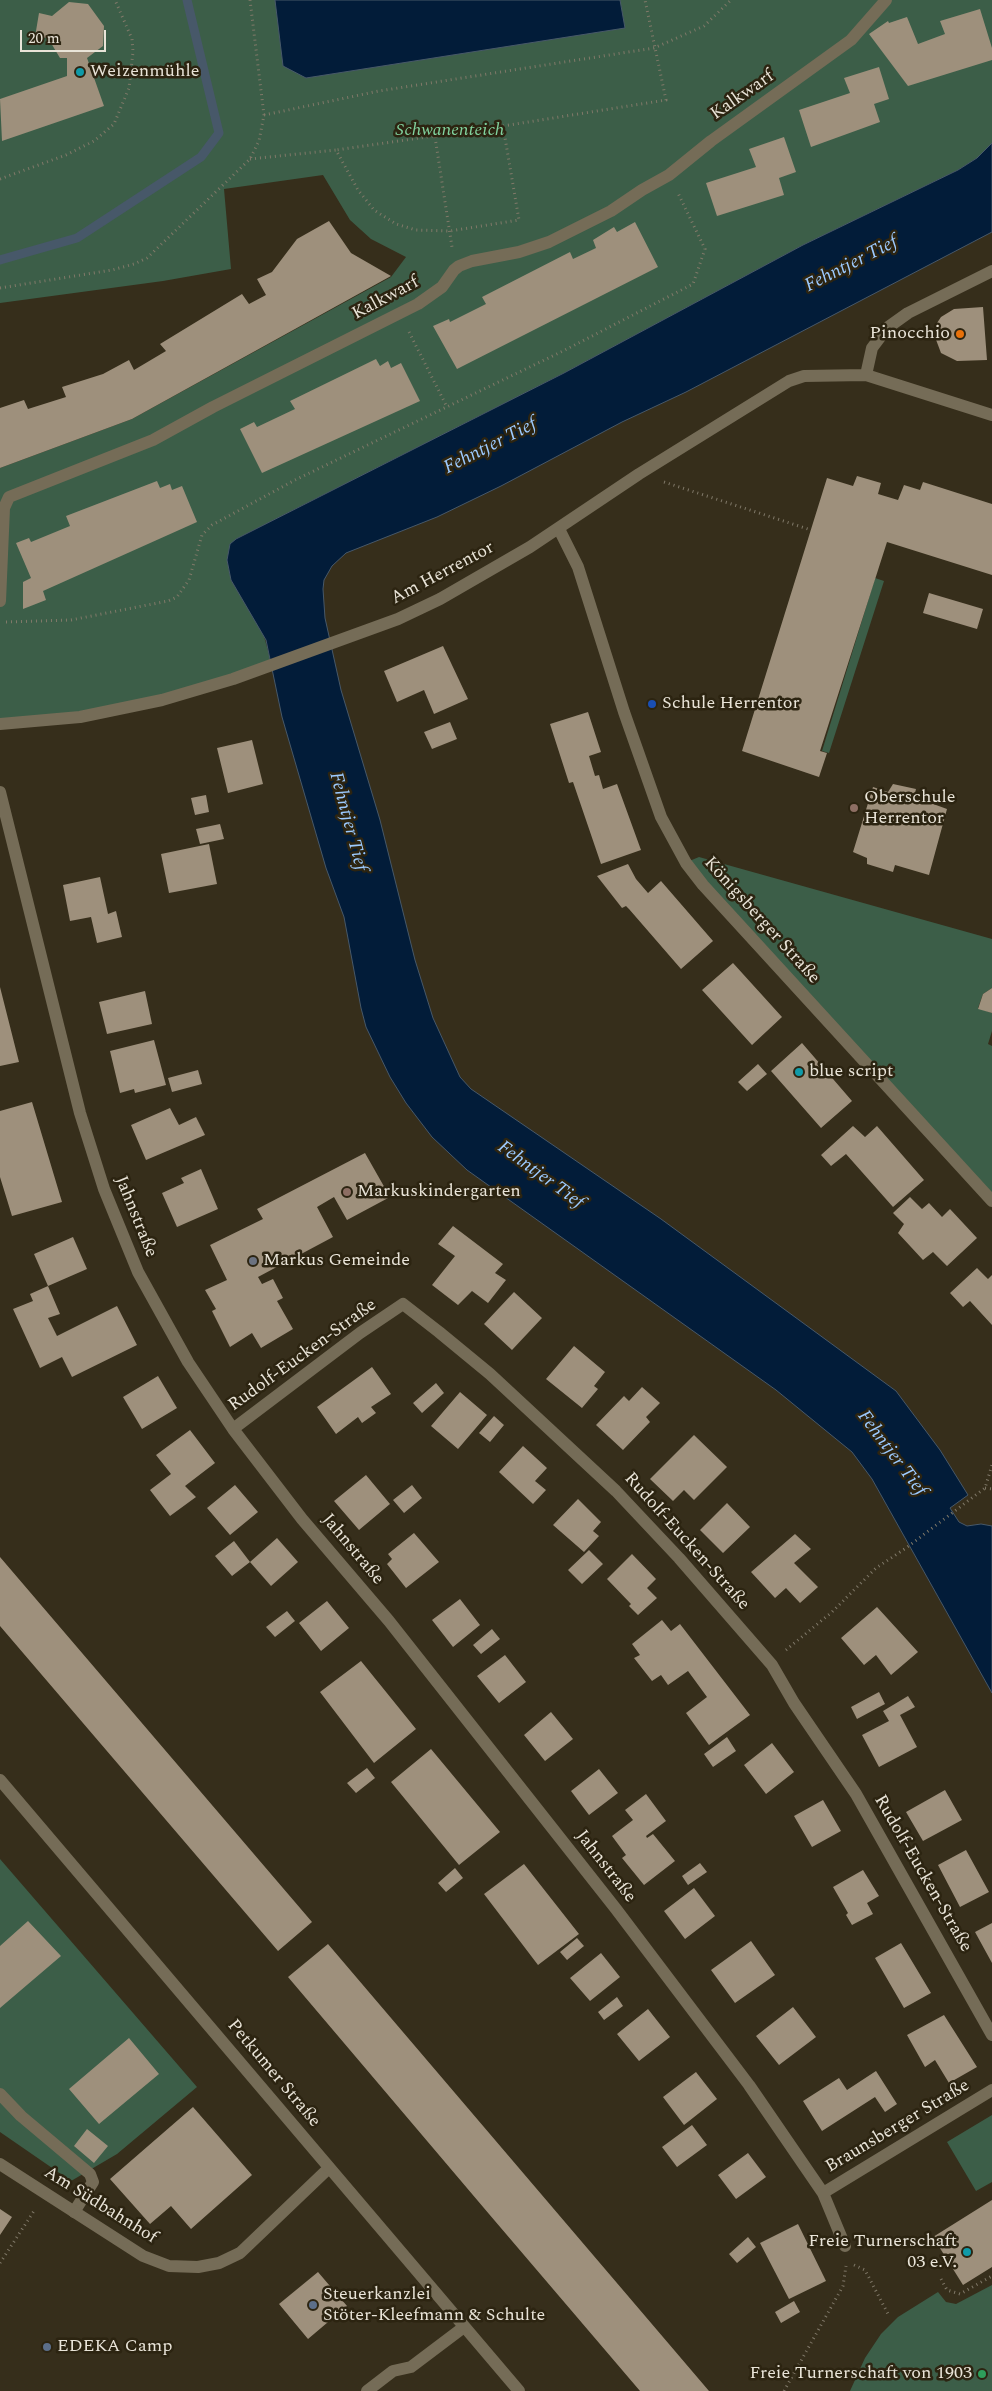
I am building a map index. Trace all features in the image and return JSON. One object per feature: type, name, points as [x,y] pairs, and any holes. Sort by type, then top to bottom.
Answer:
[{"type":"street","name":"Kalkwarf","points":[[0,601],[4,508],[8,497],[16,492],[105,460],[153,440],[228,399],[400,314],[435,293],[454,270],[472,261],[519,252],[549,242],[611,211],[669,175],[710,141],[851,40],[886,0]]},
{"type":"street","points":[[866,375],[872,348],[887,328],[908,314],[992,271]]},
{"type":"street","name":"Am Herrentor","points":[[0,724],[80,717],[119,710],[200,689],[398,619],[440,599],[559,528],[639,474],[789,381],[818,374],[866,375],[992,415]]},
{"type":"street","name":"Königsberger Straße","points":[[559,528],[570,547],[584,584],[624,712],[660,817],[686,863],[703,885],[992,1201]]},
{"type":"street","name":"Jahnstraße","points":[[0,792],[66,1062],[104,1189],[138,1272],[188,1362],[233,1429],[302,1519],[389,1621],[616,1909],[749,2085],[823,2193],[845,2246]]},
{"type":"street","name":"Rudolf-Eucken-Straße","points":[[233,1429],[360,1333],[403,1304],[490,1374],[616,1491],[679,1558],[772,1665],[794,1702],[856,1794],[992,2035]]},
{"type":"street","name":"Petkumer Straße","points":[[0,1780],[519,2391]]},
{"type":"street","name":"Braunsberger Straße","points":[[823,2193],[992,2090]]},
{"type":"street","points":[[0,2094],[21,2116],[90,2174],[93,2182],[74,2212]]},
{"type":"street","name":"Am Südbahnhof","points":[[0,2164],[143,2256],[169,2266],[198,2267],[219,2263],[240,2253],[328,2168]]},
{"type":"street","points":[[367,2391],[393,2371],[411,2367],[464,2327]]},
{"type":"path","points":[[0,179],[66,154],[94,141],[114,124],[129,88],[133,52],[132,39],[115,0]]},
{"type":"path","points":[[0,288],[112,270],[147,258],[250,159],[259,141],[264,115],[250,0]]},
{"type":"path","points":[[250,159],[435,137],[666,100],[654,48],[646,0]]},
{"type":"path","points":[[264,115],[379,91],[654,48],[704,26],[731,0]]},
{"type":"path","points":[[336,150],[358,190],[374,210],[406,228],[450,231],[519,220],[503,126]]},
{"type":"path","points":[[435,137],[450,231],[454,270]]},
{"type":"path","points":[[0,622],[27,623],[71,620],[168,601],[177,597],[189,580],[202,535],[212,525],[295,480],[563,351],[693,284],[705,249],[669,175]]},
{"type":"path","points":[[400,314],[447,407]]},
{"type":"path","points":[[639,474],[811,530]]},
{"type":"path","points":[[985,1488],[992,1465]]},
{"type":"path","points":[[772,1665],[793,1643],[832,1612],[876,1568],[906,1548],[972,1496],[985,1488],[992,1489]]},
{"type":"path","points":[[0,2263],[45,2194]]},
{"type":"path","points":[[784,2391],[843,2286],[846,2260],[865,2270],[888,2314]]},
{"type":"path","points":[[941,2279],[947,2290],[960,2294],[992,2276]]},
{"type":"green space","name":"Schwanenteich","points":[[0,0],[992,0],[992,143],[977,158],[958,170],[803,245],[564,373],[236,539],[231,580],[263,633],[272,665],[162,700],[0,724],[0,468],[132,419],[391,277],[406,257],[371,239],[350,220],[323,175],[224,189],[231,269],[163,281],[0,303]]},
{"type":"green space","points":[[875,578],[884,581],[829,753],[822,751]]},
{"type":"green space","points":[[699,857],[992,939],[992,988],[983,994],[978,1008],[992,1013],[992,1031],[988,1044],[992,1046],[992,1200],[687,862]]},
{"type":"green space","points":[[0,1859],[197,2087],[117,2154],[71,2181],[0,2132]]},
{"type":"green space","points":[[992,2115],[992,2182],[976,2191],[947,2142]]},
{"type":"green space","points":[[992,2285],[992,2391],[850,2391],[865,2358],[881,2334],[898,2317],[938,2292],[946,2302],[956,2304]]},
{"type":"water","points":[[275,0],[620,0],[625,28],[306,78],[283,66]]},
{"type":"water","name":"Fehntjer Tief","points":[[992,143],[992,232],[686,392],[622,422],[501,486],[437,517],[346,553],[332,566],[324,580],[323,589],[325,618],[341,690],[380,820],[415,960],[433,1018],[460,1077],[471,1089],[661,1219],[896,1391],[940,1450],[968,1495],[950,1508],[959,1522],[967,1526],[981,1524],[992,1526],[992,1693],[872,1479],[852,1452],[776,1390],[467,1170],[432,1137],[406,1103],[390,1077],[366,1027],[344,917],[326,868],[282,717],[266,640],[231,580],[227,560],[230,544],[236,539],[564,373],[803,245],[958,170],[977,158]]},
{"type":"building","name":"Weizenmühle","points":[[69,2],[88,4],[104,26],[103,46],[87,58],[104,106],[2,141],[0,99],[67,76],[67,58],[60,58],[48,38],[35,37],[39,13],[52,16]]},
{"type":"building","points":[[980,9],[992,48],[992,60],[908,86],[869,34],[888,21],[889,23],[907,17],[918,44],[945,34],[940,21]]},
{"type":"building","points":[[879,67],[889,99],[874,104],[880,122],[811,147],[799,110],[850,93],[844,78]]},
{"type":"building","points":[[784,137],[796,172],[779,178],[784,195],[717,216],[706,183],[756,167],[749,149]]},
{"type":"building","points":[[329,221],[351,253],[391,276],[132,419],[0,468],[0,408],[24,400],[28,409],[66,397],[62,387],[103,374],[129,360],[134,370],[166,351],[160,344],[242,294],[249,304],[266,295],[257,279],[272,272],[297,239]]},
{"type":"building","points":[[635,222],[658,267],[457,369],[433,326],[449,319],[450,322],[486,304],[482,297],[570,252],[573,259],[596,248],[593,240],[614,227],[617,232]]},
{"type":"building","name":"Pinocchio","points":[[983,307],[987,360],[957,361],[941,353],[935,337],[937,323],[941,317],[954,309]]},
{"type":"building","points":[[376,359],[380,366],[388,361],[391,368],[401,363],[420,401],[262,473],[240,429],[254,422],[257,427],[295,409],[290,401]]},
{"type":"building","points":[[857,476],[881,483],[878,494],[898,500],[904,485],[920,490],[923,482],[992,504],[992,575],[887,542],[820,751],[827,753],[819,777],[742,751],[827,478],[853,486]]},
{"type":"building","points":[[157,481],[160,488],[170,484],[172,490],[182,486],[197,522],[43,591],[46,600],[23,609],[23,582],[31,578],[16,543],[29,538],[31,542],[70,526],[66,516]]},
{"type":"building","points":[[929,593],[983,609],[977,629],[923,613]]},
{"type":"building","points":[[443,646],[468,699],[434,714],[424,690],[397,702],[384,671]]},
{"type":"building","points":[[588,712],[601,752],[589,756],[595,776],[599,775],[603,789],[617,784],[641,850],[601,864],[573,782],[569,783],[550,724]]},
{"type":"building","points":[[450,722],[457,739],[432,749],[424,732]]},
{"type":"building","points":[[252,740],[263,784],[228,793],[217,748]]},
{"type":"building","points":[[893,784],[916,789],[914,797],[947,809],[929,875],[895,865],[893,872],[867,864],[867,858],[853,852],[873,787],[888,792]]},
{"type":"building","points":[[206,795],[209,812],[195,815],[191,798]]},
{"type":"building","points":[[220,824],[224,839],[200,844],[196,829]]},
{"type":"building","points":[[209,844],[217,884],[169,893],[161,854]]},
{"type":"building","points":[[628,864],[636,879],[648,893],[661,881],[713,941],[681,969],[629,909],[626,906],[622,908],[597,876]]},
{"type":"building","points":[[100,877],[108,914],[116,911],[122,937],[97,943],[91,917],[70,921],[63,885]]},
{"type":"building","points":[[733,963],[782,1017],[752,1045],[702,990]]},
{"type":"building","points":[[0,987],[19,1062],[0,1066]]},
{"type":"building","points":[[992,988],[992,1013],[978,1009],[983,994]]},
{"type":"building","points":[[145,991],[152,1024],[107,1034],[99,1002]]},
{"type":"building","points":[[154,1040],[166,1085],[135,1093],[134,1089],[120,1093],[110,1051]]},
{"type":"building","points":[[802,1043],[852,1101],[821,1128],[771,1071]]},
{"type":"building","points":[[758,1064],[767,1074],[747,1091],[738,1082]]},
{"type":"building","points":[[198,1070],[202,1084],[172,1092],[168,1078]]},
{"type":"building","points":[[32,1102],[62,1202],[12,1216],[0,1177],[0,1111]]},
{"type":"building","points":[[170,1108],[179,1125],[196,1117],[205,1135],[146,1160],[131,1125]]},
{"type":"building","points":[[853,1126],[865,1137],[877,1126],[924,1180],[893,1207],[846,1154],[831,1166],[821,1155]]},
{"type":"building","name":"Markus Gemeinde","points":[[365,1153],[390,1197],[347,1220],[334,1197],[317,1207],[333,1237],[258,1277],[262,1284],[273,1279],[283,1298],[277,1301],[293,1329],[261,1348],[252,1333],[230,1347],[212,1311],[216,1309],[205,1290],[227,1280],[210,1245],[263,1219],[257,1209]]},
{"type":"building","points":[[201,1169],[218,1209],[177,1227],[162,1193],[184,1183],[181,1178]]},
{"type":"building","points":[[910,1197],[922,1209],[929,1203],[942,1217],[950,1209],[977,1238],[947,1266],[933,1252],[923,1260],[898,1233],[904,1224],[893,1213]]},
{"type":"building","points":[[453,1226],[503,1264],[495,1273],[506,1280],[488,1303],[472,1291],[458,1305],[432,1285],[455,1256],[438,1244]]},
{"type":"building","points":[[73,1237],[87,1269],[48,1286],[34,1254]]},
{"type":"building","points":[[977,1268],[988,1279],[992,1275],[992,1325],[970,1301],[963,1307],[950,1293]]},
{"type":"building","points":[[48,1286],[60,1314],[48,1318],[57,1336],[117,1306],[137,1345],[72,1377],[62,1357],[40,1368],[13,1309],[33,1301],[30,1294]]},
{"type":"building","points":[[514,1292],[542,1318],[512,1350],[484,1324]]},
{"type":"building","points":[[574,1346],[605,1372],[594,1386],[598,1389],[582,1408],[546,1379]]},
{"type":"building","points":[[372,1367],[391,1394],[371,1407],[376,1413],[362,1423],[358,1417],[336,1434],[317,1407]]},
{"type":"building","points":[[158,1376],[177,1408],[142,1429],[123,1397]]},
{"type":"building","points":[[436,1383],[444,1393],[422,1413],[413,1403]]},
{"type":"building","points":[[642,1387],[660,1403],[646,1417],[650,1422],[623,1450],[596,1425],[624,1396],[629,1401]]},
{"type":"building","points":[[460,1392],[487,1415],[458,1449],[431,1426]]},
{"type":"building","points":[[494,1416],[504,1425],[490,1442],[479,1433]]},
{"type":"building","points":[[190,1430],[215,1463],[185,1486],[196,1497],[170,1516],[150,1490],[171,1474],[156,1455]]},
{"type":"building","points":[[694,1435],[727,1467],[694,1500],[684,1490],[673,1501],[650,1479]]},
{"type":"building","points":[[523,1446],[547,1468],[535,1481],[546,1490],[533,1504],[499,1472]]},
{"type":"building","points":[[366,1475],[390,1504],[359,1530],[334,1501]]},
{"type":"building","points":[[235,1485],[258,1512],[230,1535],[207,1508]]},
{"type":"building","points":[[412,1485],[422,1498],[404,1513],[393,1500]]},
{"type":"building","points":[[578,1499],[601,1522],[593,1531],[599,1536],[584,1552],[553,1525]]},
{"type":"building","points":[[727,1503],[750,1527],[723,1553],[700,1530]]},
{"type":"building","points":[[414,1533],[439,1562],[406,1588],[387,1564],[392,1559],[388,1554]]},
{"type":"building","points":[[795,1534],[811,1549],[794,1563],[818,1587],[800,1603],[786,1588],[775,1598],[751,1572]]},
{"type":"building","points":[[277,1538],[298,1562],[271,1586],[250,1562]]},
{"type":"building","points":[[234,1541],[250,1562],[232,1576],[215,1556]]},
{"type":"building","points":[[589,1550],[603,1564],[582,1584],[568,1570]]},
{"type":"building","points":[[632,1554],[656,1579],[647,1588],[657,1598],[638,1615],[629,1606],[631,1604],[607,1579]]},
{"type":"building","points":[[0,1557],[312,1922],[278,1951],[0,1626]]},
{"type":"building","points":[[460,1599],[480,1625],[453,1647],[432,1620]]},
{"type":"building","points":[[327,1601],[349,1628],[321,1651],[299,1623]]},
{"type":"building","points":[[877,1607],[918,1652],[891,1675],[876,1655],[864,1665],[841,1638]]},
{"type":"building","points":[[287,1611],[295,1621],[275,1637],[266,1627]]},
{"type":"building","points":[[662,1620],[671,1631],[680,1624],[750,1715],[709,1745],[686,1713],[707,1697],[688,1671],[668,1685],[661,1675],[652,1681],[634,1658],[640,1655],[632,1644]]},
{"type":"building","points":[[492,1629],[500,1639],[481,1654],[473,1645]]},
{"type":"building","points":[[505,1655],[526,1682],[499,1703],[477,1676]]},
{"type":"building","points":[[361,1661],[416,1729],[374,1763],[320,1692]]},
{"type":"building","points":[[879,1692],[885,1704],[857,1719],[851,1707]]},
{"type":"building","points":[[908,1696],[915,1707],[900,1715],[917,1747],[879,1767],[862,1735],[889,1721],[883,1711]]},
{"type":"building","points":[[551,1712],[573,1739],[545,1761],[524,1735]]},
{"type":"building","points":[[727,1737],[736,1751],[713,1767],[704,1754]]},
{"type":"building","points":[[772,1743],[794,1772],[766,1794],[744,1765]]},
{"type":"building","points":[[431,1749],[500,1832],[459,1865],[391,1782]]},
{"type":"building","points":[[367,1768],[375,1778],[356,1793],[347,1783]]},
{"type":"building","points":[[599,1769],[618,1793],[589,1815],[571,1791]]},
{"type":"building","points":[[945,1790],[962,1820],[923,1841],[906,1812]]},
{"type":"building","points":[[646,1794],[666,1821],[646,1836],[647,1838],[653,1834],[675,1861],[644,1885],[622,1858],[626,1855],[612,1836],[633,1820],[625,1810]]},
{"type":"building","points":[[823,1800],[841,1831],[812,1847],[794,1816]]},
{"type":"building","points":[[966,1850],[989,1892],[960,1907],[938,1865]]},
{"type":"building","points":[[700,1863],[707,1872],[688,1885],[682,1876]]},
{"type":"building","points":[[524,1864],[579,1934],[538,1965],[484,1894]]},
{"type":"building","points":[[455,1868],[463,1878],[446,1892],[438,1883]]},
{"type":"building","points":[[863,1870],[879,1896],[867,1903],[873,1914],[852,1925],[846,1915],[848,1913],[833,1887]]},
{"type":"building","points":[[694,1888],[715,1916],[685,1939],[664,1911]]},
{"type":"building","points":[[28,1921],[61,1956],[0,2008],[0,1946]]},
{"type":"building","points":[[992,1923],[992,1963],[975,1932]]},
{"type":"building","points":[[577,1938],[584,1946],[567,1960],[560,1952]]},
{"type":"building","points":[[751,1941],[775,1975],[735,2003],[711,1970]]},
{"type":"building","points":[[901,1943],[931,1993],[904,2008],[875,1958]]},
{"type":"building","points":[[328,1944],[709,2391],[640,2391],[489,2214],[288,1977]]},
{"type":"building","points":[[601,1953],[620,1977],[590,2001],[570,1978]]},
{"type":"building","points":[[617,1997],[623,2006],[604,2020],[598,2012]]},
{"type":"building","points":[[793,2007],[816,2037],[779,2065],[756,2036]]},
{"type":"building","points":[[648,2009],[670,2037],[639,2061],[617,2034]]},
{"type":"building","points":[[944,2015],[977,2067],[949,2083],[935,2060],[925,2067],[907,2035]]},
{"type":"building","points":[[129,2038],[159,2074],[99,2124],[69,2089]]},
{"type":"building","points":[[876,2071],[897,2104],[885,2112],[875,2097],[822,2131],[803,2101],[839,2078],[847,2090]]},
{"type":"building","points":[[696,2072],[717,2099],[684,2125],[663,2097]]},
{"type":"building","points":[[193,2107],[252,2175],[191,2229],[171,2206],[150,2224],[110,2179]]},
{"type":"building","points":[[692,2125],[707,2145],[677,2167],[662,2147]]},
{"type":"building","points":[[87,2129],[108,2146],[94,2163],[74,2146]]},
{"type":"building","points":[[748,2153],[766,2177],[736,2199],[718,2175]]},
{"type":"building","name":"Freie Turnerschaft 03 e.V.","points":[[992,2200],[992,2267],[963,2285],[933,2237]]},
{"type":"building","points":[[0,2209],[12,2217],[0,2235]]},
{"type":"building","points":[[798,2224],[826,2281],[789,2299],[760,2243]]},
{"type":"building","points":[[748,2237],[756,2247],[737,2263],[729,2254]]},
{"type":"building","points":[[318,2272],[347,2306],[308,2339],[279,2304]]},
{"type":"building","points":[[794,2301],[800,2312],[781,2323],[775,2312]]},
{"type":"waterway","points":[[0,260],[77,238],[201,157],[219,133],[187,0]]},
{"type":"place","name":"Weizenmühle","points":[[80,72]]},
{"type":"place","name":"Pinocchio","points":[[960,334]]},
{"type":"place","name":"Schule Herrentor","points":[[652,704]]},
{"type":"place","name":"Oberschule Herrentor","points":[[854,808]]},
{"type":"place","name":"blue script","points":[[799,1072]]},
{"type":"place","name":"Markuskindergarten","points":[[347,1192]]},
{"type":"place","name":"Markus Gemeinde","points":[[253,1261]]},
{"type":"place","name":"Freie Turnerschaft 03 e.V.","points":[[967,2252]]},
{"type":"place","name":"Steuerkanzlei Stöter-Kleefmann & Schulte","points":[[313,2305]]},
{"type":"place","name":"EDEKA Camp","points":[[47,2347]]},
{"type":"place","name":"Freie Turnerschaft von 1903","points":[[982,2374]]}]
